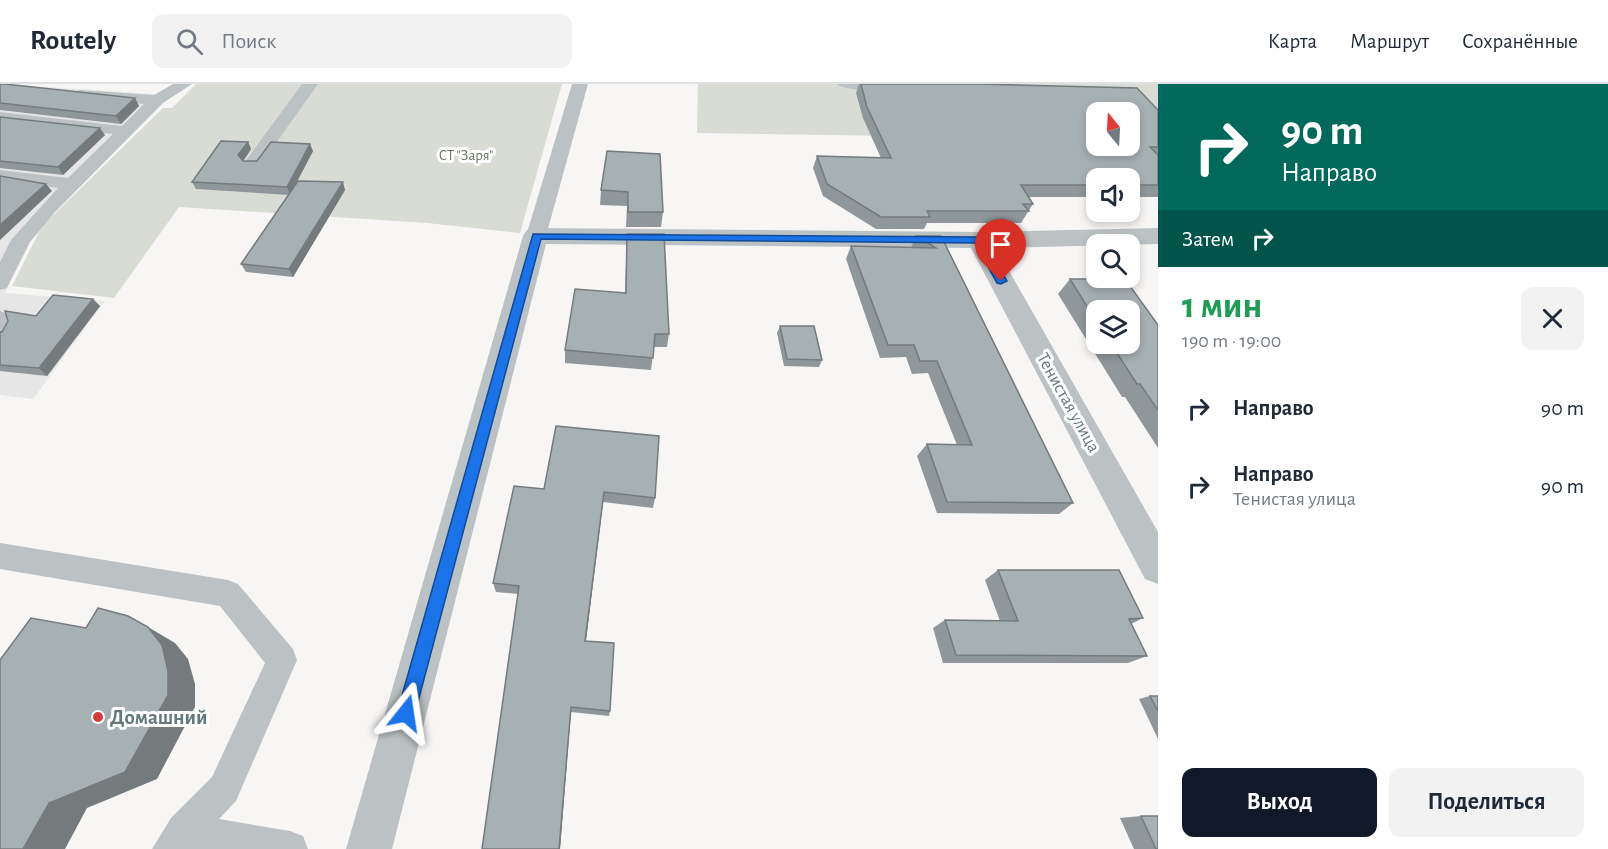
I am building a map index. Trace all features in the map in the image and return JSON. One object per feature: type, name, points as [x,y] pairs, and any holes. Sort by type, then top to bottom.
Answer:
[{"type":"street","points":[[369,849],[536,236],[979,240],[1158,236]]},
{"type":"street","name":"Тенистая улица","points":[[979,240],[1158,567]]},
{"type":"lane","points":[[0,283],[21,240],[157,100],[184,84]]},
{"type":"lane","points":[[252,163],[310,84]]},
{"type":"lane","points":[[536,236],[580,84]]},
{"type":"lane","points":[[845,84],[908,87]]},
{"type":"lane","points":[[67,92],[157,100]]},
{"type":"lane","points":[[0,117],[126,130]]},
{"type":"lane","points":[[0,175],[73,184]]},
{"type":"lane","points":[[0,238],[21,240]]},
{"type":"lane","points":[[0,319],[3,327],[0,332]]},
{"type":"lane","points":[[0,556],[228,594],[282,660],[224,789],[177,840]]},
{"type":"lane","points":[[177,840],[290,849]]},
{"type":"shaded area","points":[[0,84],[169,95],[25,241],[5,293],[105,301],[33,399],[0,395]]},
{"type":"green space","name":"СТ \"Заря\"","points":[[196,84],[562,84],[520,233],[427,223],[179,207],[114,298],[12,286],[42,226],[163,108],[172,108]]},
{"type":"green space","points":[[698,84],[1158,84],[1158,139],[1140,122],[1140,102],[1086,102],[1086,113],[889,136],[697,133]]},
{"type":"building","points":[[0,84],[135,98],[116,116],[0,103]]},
{"type":"building","points":[[861,84],[1137,88],[1158,110],[1158,147],[1150,147],[1158,155],[1158,185],[1140,185],[1140,168],[1086,168],[1086,185],[1021,185],[1033,204],[1023,204],[1029,211],[927,211],[930,217],[881,217],[827,184],[817,156],[891,158],[867,107]]},
{"type":"building","points":[[0,117],[100,128],[58,167],[0,161]]},
{"type":"building","points":[[221,141],[248,142],[238,155],[243,161],[257,161],[271,142],[310,144],[287,187],[192,182]]},
{"type":"building","points":[[607,151],[660,154],[663,212],[628,212],[628,192],[601,190]]},
{"type":"building","points":[[0,176],[46,184],[0,225]]},
{"type":"building","points":[[298,181],[343,182],[289,269],[241,264]]},
{"type":"building","points":[[627,234],[664,234],[669,334],[655,334],[653,358],[565,350],[575,289],[626,293]]},
{"type":"building","points":[[917,236],[941,236],[1073,503],[947,502],[927,444],[972,445],[937,361],[920,361],[914,345],[888,345],[851,246],[936,248]]},
{"type":"building","points":[[1070,279],[1086,279],[1086,288],[1131,288],[1158,325],[1158,410],[1118,354],[1140,354],[1140,300],[1086,300],[1086,305]]},
{"type":"building","points":[[53,295],[93,299],[39,368],[0,365],[0,332],[8,321],[5,311],[36,316]]},
{"type":"building","points":[[780,326],[814,326],[822,360],[787,359]]},
{"type":"building","points":[[556,426],[659,436],[655,498],[604,492],[585,641],[614,643],[610,711],[571,707],[559,849],[482,849],[519,586],[493,583],[514,486],[544,489]]},
{"type":"building","points":[[998,570],[1119,570],[1143,618],[1129,619],[1147,656],[956,655],[945,620],[1018,621]]},
{"type":"building","name":"Домашний","points":[[98,608],[128,616],[148,627],[162,645],[168,671],[168,695],[125,772],[49,803],[23,849],[0,849],[0,660],[31,618],[86,628]]},
{"type":"building","points":[[1150,696],[1158,696],[1158,711]]},
{"type":"building","points":[[1141,816],[1158,816],[1158,849],[1156,849]]},
{"type":"place","name":"Домашний","points":[[98,717]]},
{"type":"route","points":[[406,713],[536,236],[979,240],[1001,281]]}]
